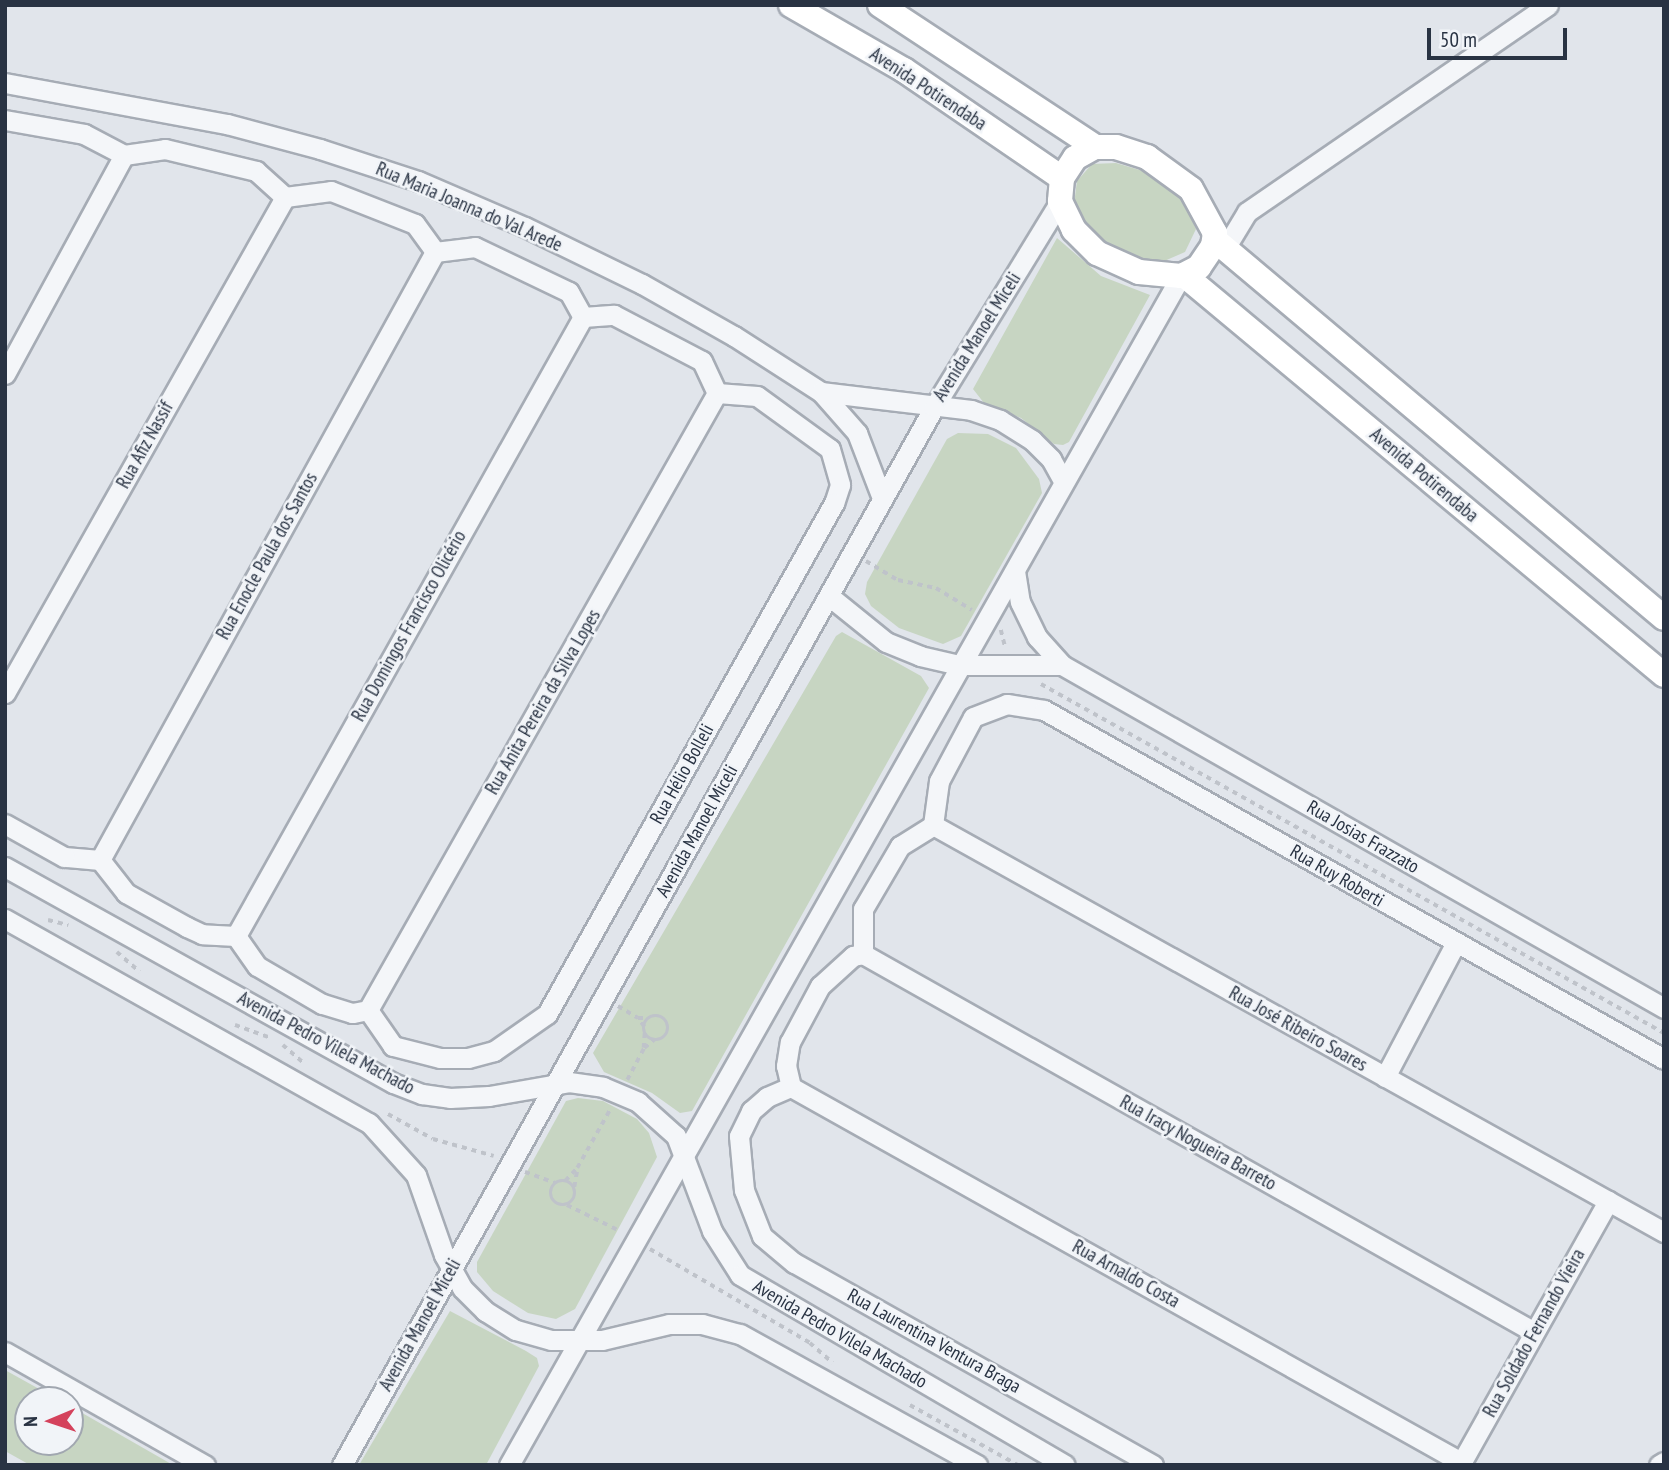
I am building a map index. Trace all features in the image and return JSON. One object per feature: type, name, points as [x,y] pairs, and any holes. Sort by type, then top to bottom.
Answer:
[{"type":"main road","name":"Avenida Potirendaba","points":[[792,5],[904,70],[1061,189]]},
{"type":"main road","points":[[893,8],[1095,147],[1137,153],[1182,180],[1201,202],[1219,245],[1664,618]]},
{"type":"main road","points":[[1095,147],[1074,158],[1061,189],[1074,230],[1097,253],[1139,272],[1183,275],[1207,258],[1219,245]]},
{"type":"main road","name":"Avenida Potirendaba","points":[[1183,275],[1664,675]]},
{"type":"street","points":[[1219,245],[1247,212],[1548,5]]},
{"type":"street","name":"Rua Maria Joanna do Val Arede","points":[[5,83],[227,124],[418,181],[642,284],[734,335],[821,392],[857,433],[882,498]]},
{"type":"street","points":[[5,120],[84,134],[124,155],[165,149],[256,171],[285,197],[331,191],[415,224],[435,252],[475,247],[569,292],[583,317],[614,315],[702,361],[717,393]]},
{"type":"street","points":[[5,374],[124,155]]},
{"type":"street","name":"Avenida Manoel Miceli","points":[[342,1465],[882,498],[1061,189]]},
{"type":"street","name":"Rua Afiz Nassif","points":[[5,693],[285,197]]},
{"type":"street","name":"Rua Enocle Paula dos Santos","points":[[100,860],[435,252]]},
{"type":"street","points":[[509,1465],[985,618],[1183,275]]},
{"type":"street","name":"Rua Domingos Francisco Olicério","points":[[236,936],[583,317]]},
{"type":"street","name":"Rua Maria Joanna do Val Arede","points":[[821,392],[971,410],[1000,421],[1032,440],[1051,459],[1063,481]]},
{"type":"street","name":"Rua Hélio Bolleli","points":[[368,1010],[393,1045],[440,1058],[468,1058],[512,1043],[547,1014],[834,503],[840,485],[830,449],[757,396],[717,393]]},
{"type":"street","name":"Rua Anita Pereira da Silva Lopes","points":[[368,1010],[717,393]]},
{"type":"street","name":"Rua Josias Frazzato","points":[[1015,570],[1020,602],[1037,637],[1062,666],[1664,1008]]},
{"type":"street","name":"Rua Josias Frazzato","points":[[829,596],[886,642],[920,656],[959,665],[1062,666]]},
{"type":"street","name":"Rua Ruy Roberti","points":[[933,825],[939,781],[974,717],[1007,704],[1044,710],[1455,944],[1664,1059]]},
{"type":"street","points":[[5,824],[64,857],[100,860],[126,893],[187,928],[202,934],[236,936],[257,966],[322,1004],[352,1013],[368,1010]]},
{"type":"street","points":[[791,1087],[786,1066],[790,1042],[814,997],[836,969],[863,954],[863,909],[900,846],[933,825]]},
{"type":"street","name":"Rua José Ribeiro Soares","points":[[933,825],[1664,1233]]},
{"type":"street","name":"Avenida Pedro Vilela Machado","points":[[5,867],[393,1083],[450,1098],[555,1084],[604,1087],[638,1102],[676,1136],[712,1231],[740,1275],[1065,1465]]},
{"type":"street","points":[[5,919],[369,1122],[416,1175],[462,1288],[485,1311],[516,1330],[551,1340],[602,1340],[669,1324],[702,1324],[740,1334],[977,1465]]},
{"type":"street","points":[[1385,1077],[1455,944]]},
{"type":"street","name":"Rua Iracy Nogueira Barreto","points":[[863,954],[1534,1332]]},
{"type":"street","name":"Rua Laurentina Ventura Braga","points":[[791,1087],[766,1097],[751,1111],[739,1136],[744,1190],[762,1236],[794,1263],[1153,1465]]},
{"type":"street","name":"Rua Arnaldo Costa","points":[[791,1087],[1461,1463]]},
{"type":"street","name":"Rua Soldado Fernando Vieira","points":[[1461,1463],[1608,1201]]},
{"type":"street","points":[[5,1352],[205,1465]]},
{"type":"path","points":[[853,553],[898,580],[936,588],[985,618],[1002,633],[1014,677],[1050,688],[1664,1033]]},
{"type":"path","points":[[42,918],[77,928]]},
{"type":"path","points":[[110,945],[144,975]]},
{"type":"path","points":[[604,998],[638,1017],[662,1017],[668,1025],[665,1036],[654,1040],[645,1048],[644,1027],[638,1017]]},
{"type":"path","points":[[644,1027],[648,1018]]},
{"type":"path","points":[[224,1021],[274,1039],[310,1068]]},
{"type":"path","points":[[645,1033],[654,1040]]},
{"type":"path","points":[[381,1110],[433,1139],[474,1148],[555,1184],[565,1181],[577,1168],[575,1197],[583,1210]]},
{"type":"path","points":[[540,1179],[551,1191],[556,1203],[583,1210],[810,1343],[841,1370]]},
{"type":"path","points":[[565,1181],[574,1187]]},
{"type":"path","points":[[551,1191],[555,1184]]},
{"type":"path","points":[[567,1205],[575,1197]]},
{"type":"path","points":[[898,1402],[937,1416],[1018,1465]]},
{"type":"green space","points":[[1116,163],[1153,174],[1181,196],[1196,229],[1185,252],[1162,262],[1142,262],[1101,242],[1084,223],[1074,204],[1077,181],[1092,164]]},
{"type":"green space","points":[[1057,238],[1101,276],[1150,295],[1069,442],[1063,445],[1054,444],[1021,418],[984,403],[973,389]]},
{"type":"green space","points":[[958,433],[988,434],[1016,448],[1039,479],[1042,493],[961,636],[943,644],[899,628],[871,606],[865,594],[867,582],[947,439]]},
{"type":"green space","points":[[842,632],[921,676],[929,688],[692,1111],[680,1113],[652,1093],[604,1072],[593,1053],[836,636]]},
{"type":"green space","points":[[578,1098],[603,1101],[637,1119],[649,1133],[657,1157],[575,1309],[556,1319],[528,1313],[493,1291],[477,1272],[477,1262],[566,1101]]},
{"type":"green space","points":[[450,1311],[526,1351],[537,1358],[539,1366],[486,1465],[359,1465]]},
{"type":"green space","points":[[5,1370],[34,1386],[14,1386],[14,1456],[84,1456],[84,1414],[173,1465],[30,1465],[5,1451]]}]
